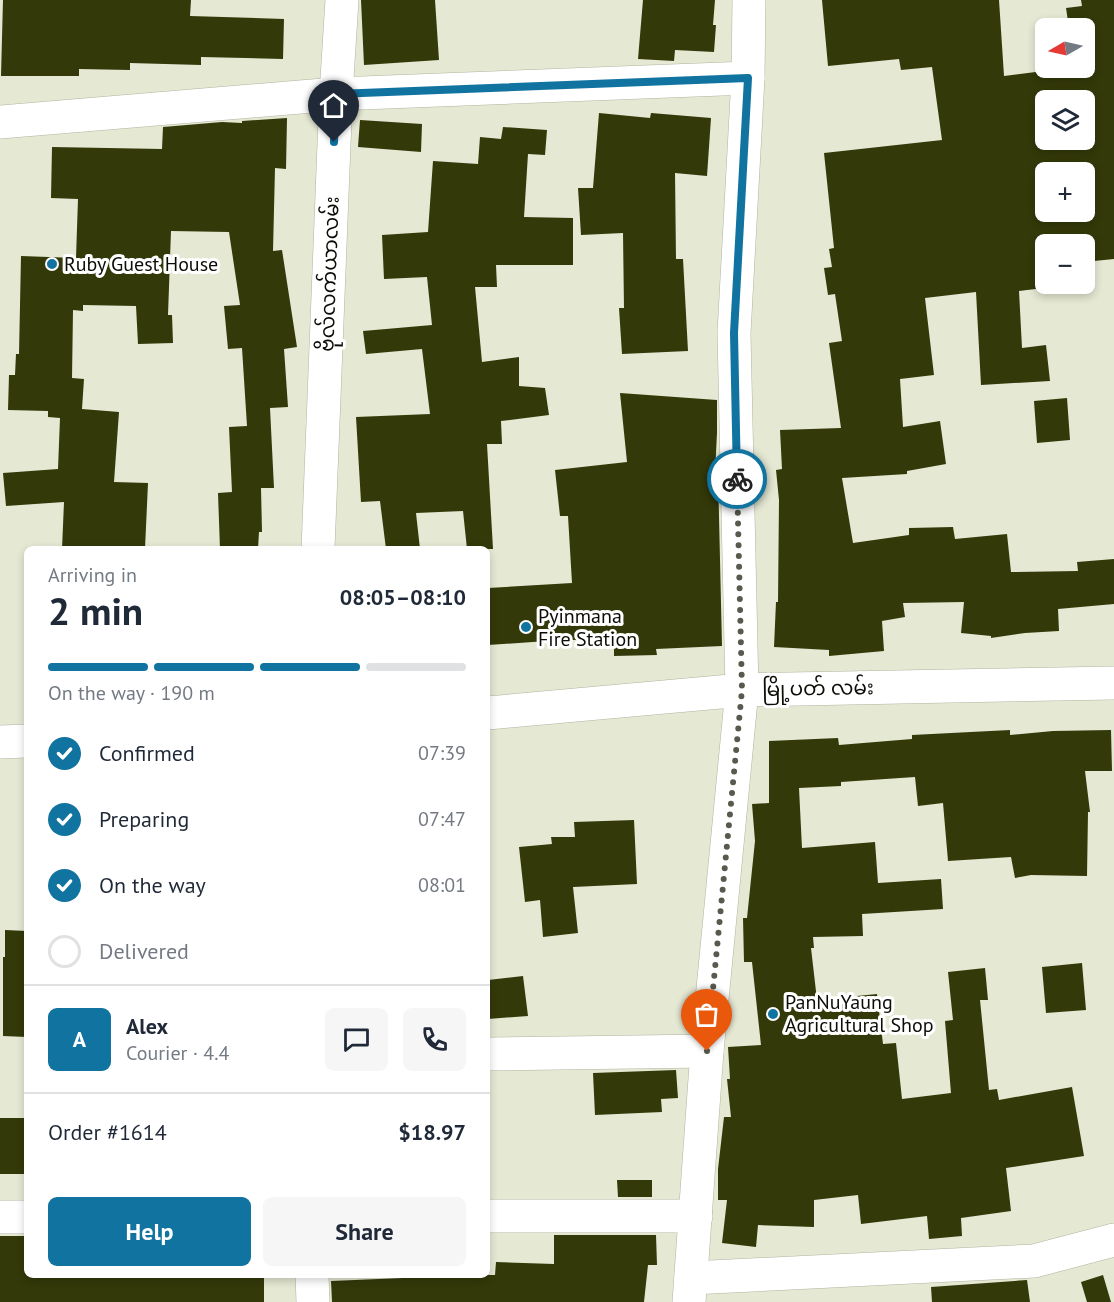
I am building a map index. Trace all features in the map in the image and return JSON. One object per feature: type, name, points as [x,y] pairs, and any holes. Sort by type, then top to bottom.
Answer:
[{"type":"street","name":"ဗိုလ်လက်ယာလမ်း","points":[[318,546],[336,94],[342,0]]},
{"type":"street","points":[[749,0],[748,78],[734,333],[742,690],[707,1051],[690,1290],[1034,1261],[1114,1240]]},
{"type":"street","points":[[0,122],[336,94],[748,78]]},
{"type":"street","name":"မြို့ပတ် လမ်း","points":[[490,713],[742,690],[1114,683]]},
{"type":"street","points":[[0,742],[24,741]]},
{"type":"street","points":[[490,1054],[707,1051]]},
{"type":"street","points":[[490,1216],[696,1216]]},
{"type":"street","points":[[0,1217],[24,1217]]},
{"type":"street","points":[[312,1278],[313,1302]]},
{"type":"building","points":[[3,0],[191,0],[190,16],[284,19],[283,59],[201,57],[201,65],[130,63],[130,70],[79,69],[79,76],[1,76]]},
{"type":"building","points":[[361,0],[435,0],[439,60],[364,65]]},
{"type":"building","points":[[643,0],[715,0],[714,52],[675,50],[674,61],[638,59]]},
{"type":"building","points":[[822,0],[999,0],[1004,76],[1035,72],[1035,78],[1095,78],[1095,18],[1068,18],[1066,8],[1082,6],[1081,0],[1114,0],[1114,259],[1095,261],[1095,234],[1035,234],[1035,289],[1019,291],[1022,348],[1046,345],[1050,381],[981,385],[976,292],[925,298],[934,375],[900,379],[903,427],[940,421],[946,464],[907,471],[907,474],[842,478],[853,543],[909,535],[909,528],[953,527],[955,539],[1007,534],[1011,572],[1078,571],[1077,562],[1114,559],[1114,604],[1058,609],[1059,631],[991,638],[991,636],[961,633],[964,602],[903,603],[905,617],[882,621],[884,651],[829,656],[829,650],[774,647],[776,602],[778,602],[779,500],[776,470],[782,469],[780,430],[841,428],[829,343],[842,341],[835,294],[828,295],[824,268],[832,267],[829,249],[834,248],[824,153],[942,140],[932,67],[901,70],[899,59],[828,66]]},
{"type":"building","points":[[599,113],[650,118],[651,113],[711,118],[707,176],[675,173],[676,259],[683,259],[688,351],[622,354],[619,308],[624,308],[623,233],[581,235],[578,188],[593,188]]},
{"type":"building","points":[[287,118],[286,169],[275,168],[273,251],[282,250],[297,347],[284,349],[288,407],[270,408],[274,488],[261,488],[262,532],[259,532],[258,546],[220,546],[218,493],[232,492],[229,427],[247,426],[242,348],[228,349],[224,306],[240,305],[229,232],[171,231],[168,315],[172,315],[173,343],[138,344],[136,306],[83,305],[83,311],[73,310],[72,378],[84,379],[82,409],[119,412],[114,482],[148,483],[145,546],[62,546],[64,502],[6,506],[3,473],[58,469],[60,418],[48,417],[48,411],[8,410],[9,375],[15,375],[16,354],[19,354],[21,256],[76,258],[78,199],[51,198],[52,147],[162,149],[163,127],[222,122],[242,123],[242,121]]},
{"type":"building","points":[[360,120],[422,124],[421,152],[358,147]]},
{"type":"building","points":[[503,127],[547,130],[545,155],[528,154],[524,217],[573,218],[573,265],[496,265],[497,287],[475,287],[482,362],[519,357],[519,386],[545,388],[549,415],[501,421],[502,444],[487,444],[493,549],[490,549],[490,546],[467,546],[463,511],[416,513],[420,546],[386,546],[380,501],[361,502],[356,417],[430,414],[422,349],[366,354],[363,331],[432,325],[427,277],[384,279],[382,235],[428,232],[433,161],[478,164],[480,137],[501,139]]},
{"type":"building","points":[[620,393],[717,400],[715,473],[718,473],[722,646],[656,649],[657,655],[614,656],[614,640],[547,640],[490,645],[490,588],[572,583],[568,516],[560,516],[555,470],[627,462]]},
{"type":"building","points":[[1067,398],[1070,440],[1037,443],[1034,401]]},
{"type":"building","points":[[1010,730],[1010,735],[1053,731],[1111,730],[1112,771],[1085,771],[1090,812],[1088,812],[1087,876],[1031,875],[1015,878],[1011,857],[948,861],[943,803],[918,806],[915,777],[841,782],[841,786],[799,788],[802,848],[875,842],[878,883],[941,879],[943,909],[862,914],[863,936],[813,937],[814,948],[811,948],[817,1000],[877,994],[883,1044],[896,1043],[902,1099],[951,1093],[945,1021],[953,1020],[948,972],[985,968],[988,1000],[980,1000],[989,1090],[997,1089],[999,1100],[1072,1087],[1084,1156],[1006,1168],[1011,1211],[961,1218],[962,1236],[929,1239],[927,1216],[861,1224],[858,1195],[814,1200],[814,1227],[758,1225],[756,1247],[722,1243],[727,1200],[718,1200],[718,1169],[724,1117],[731,1117],[727,1079],[730,1079],[728,1047],[761,1045],[752,962],[744,962],[743,918],[747,918],[755,841],[752,804],[769,803],[769,741],[838,738],[839,745],[912,739],[912,735]]},
{"type":"building","points":[[634,820],[637,884],[573,887],[578,933],[543,937],[540,900],[525,902],[519,847],[552,844],[551,837],[575,837],[574,822]]},
{"type":"building","points":[[5,930],[24,931],[24,1037],[3,1036],[3,957],[5,957]]},
{"type":"building","points":[[1082,963],[1086,1010],[1046,1013],[1042,967]]},
{"type":"building","points":[[523,976],[528,1016],[490,1019],[490,980]]},
{"type":"building","points":[[676,1070],[678,1098],[661,1099],[662,1112],[595,1115],[593,1073]]},
{"type":"building","points":[[0,1118],[24,1118],[24,1174],[0,1174]]},
{"type":"building","points":[[617,1180],[652,1180],[652,1197],[618,1197]]},
{"type":"building","points":[[554,1235],[656,1235],[657,1265],[648,1265],[644,1302],[332,1302],[331,1281],[490,1278],[490,1275],[495,1275],[496,1262],[554,1264]]},
{"type":"building","points":[[0,1236],[24,1236],[24,1278],[264,1278],[264,1302],[0,1302]]},
{"type":"building","points":[[1103,1275],[1111,1302],[1087,1302],[1081,1282]]},
{"type":"building","points":[[1027,1280],[1030,1302],[932,1302],[931,1287]]},
{"type":"way so far","points":[[707,1051],[742,690],[737,479]]},
{"type":"place","name":"Ruby Guest House","points":[[52,264]]},
{"type":"place","name":"Pyinmana Fire Station","points":[[526,627]]},
{"type":"place","name":"PanNuYaung Agricultural Shop","points":[[773,1014]]},
{"type":"route","points":[[334,142],[336,94],[748,78],[734,333],[737,479]]}]
